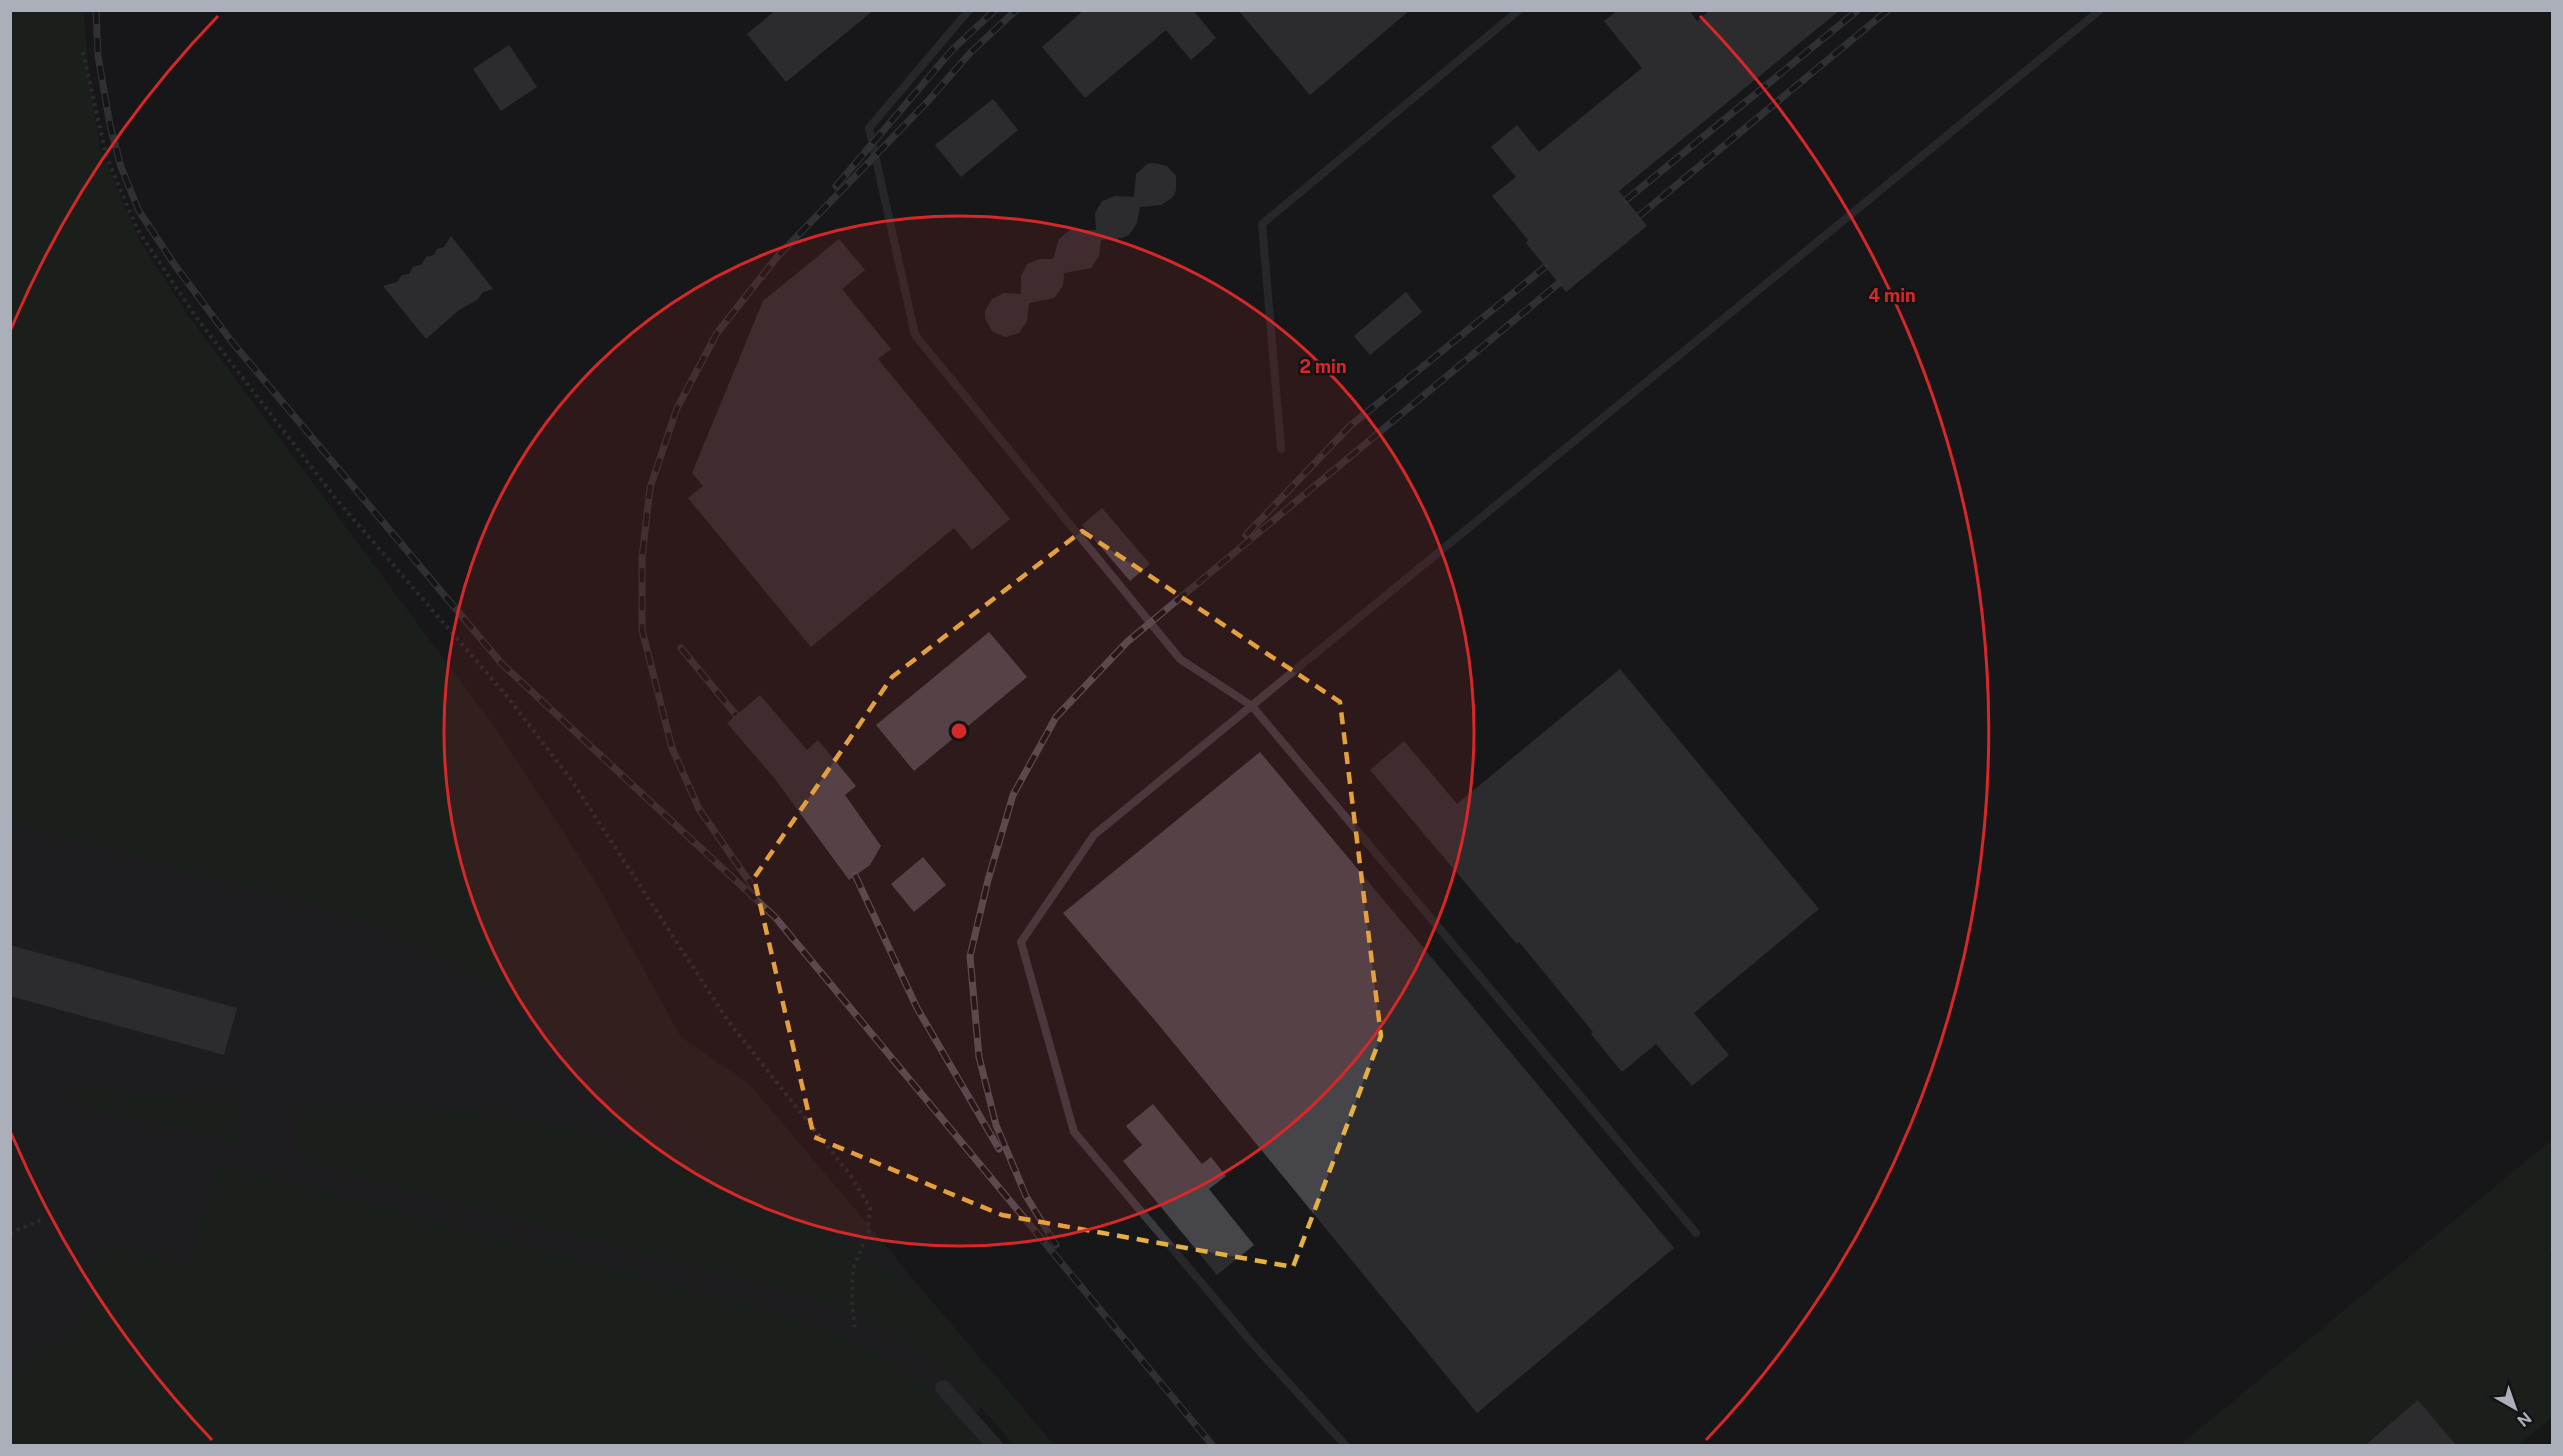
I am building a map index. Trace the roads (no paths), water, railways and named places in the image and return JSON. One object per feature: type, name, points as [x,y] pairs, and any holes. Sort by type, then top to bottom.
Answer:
[{"type":"street","points":[[943,1388],[995,1446]]},
{"type":"lane","points":[[969,10],[868,128],[915,335],[1180,659],[1252,706],[1696,1233]]},
{"type":"lane","points":[[1281,449],[1262,224],[1519,10]]},
{"type":"lane","points":[[1346,1446],[1253,1344],[1074,1132],[1021,942],[1094,835],[2100,10]]},
{"type":"railway","points":[[96,10],[98,56],[110,125],[121,167],[139,211],[174,264],[232,342],[502,664],[775,917],[1213,1446]]},
{"type":"railway","points":[[836,186],[952,50],[995,10]]},
{"type":"railway","points":[[756,891],[699,809],[672,748],[642,630],[642,558],[650,488],[677,408],[717,333],[777,257],[929,100],[970,53],[1016,10]]},
{"type":"railway","points":[[1626,200],[1858,10]]},
{"type":"railway","points":[[1639,216],[1888,10]]},
{"type":"railway","points":[[1246,535],[1350,426],[1545,267]]},
{"type":"railway","points":[[1056,1245],[1026,1196],[996,1125],[979,1057],[970,956],[988,880],[1013,795],[1056,717],[1127,642],[1559,283]]},
{"type":"railway","points":[[681,648],[736,715]]},
{"type":"railway","points":[[855,875],[917,1008],[999,1149]]}]
